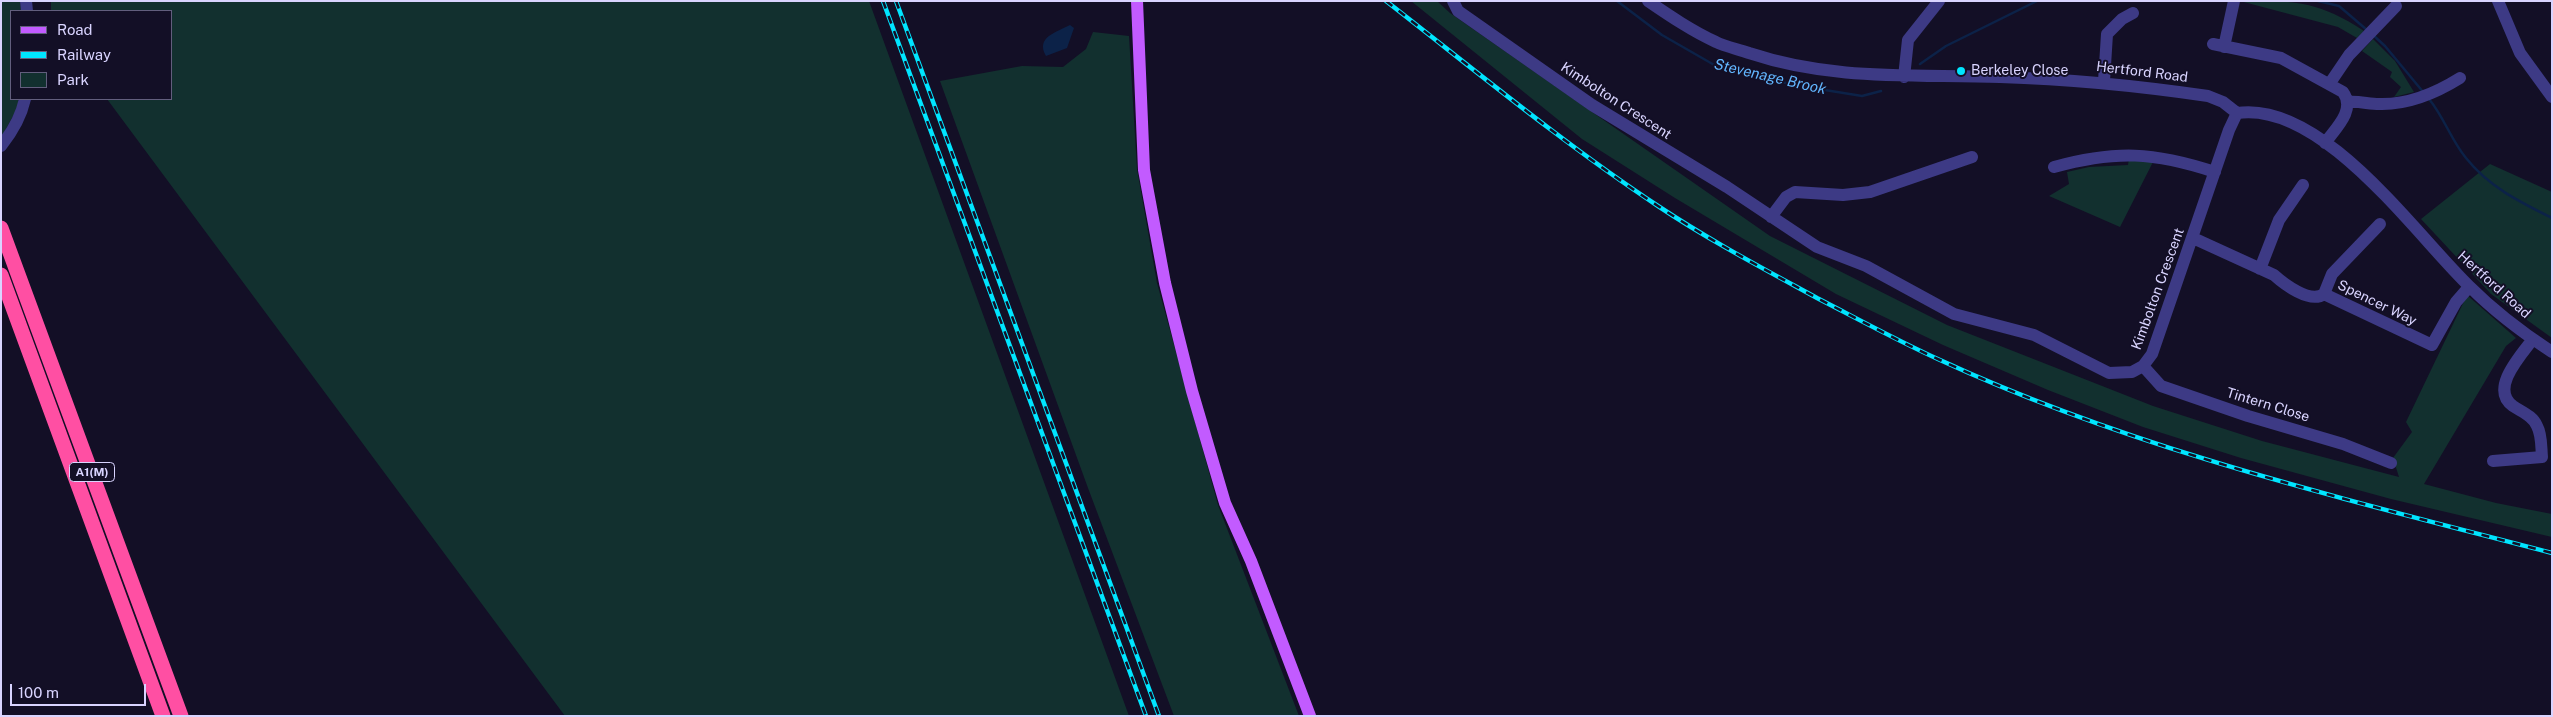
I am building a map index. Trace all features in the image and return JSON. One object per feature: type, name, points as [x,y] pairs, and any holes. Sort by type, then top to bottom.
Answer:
[{"type":"highway","name":"A1(M)","points":[[1,228],[181,716]]},
{"type":"highway","name":"A1(M)","points":[[1,275],[163,716]]},
{"type":"main road","points":[[1137,1],[1144,170],[1164,283],[1192,392],[1225,503],[1251,561],[1310,716]]},
{"type":"street","name":"Kimbolton Crescent","points":[[1453,1],[1458,11],[1592,105],[1728,187],[1816,247],[1866,266],[1954,314],[2034,335],[2108,373],[2127,373],[2143,366],[2152,354],[2237,113]]},
{"type":"street","name":"Hertford Road","points":[[1648,1],[1718,43],[1767,59],[1846,74],[1904,77],[2001,76],[2104,81],[2208,96],[2223,102],[2237,113],[2254,110],[2294,123],[2325,143],[2377,185],[2469,287],[2552,352]]},
{"type":"street","points":[[1904,77],[1908,40],[1939,1]]},
{"type":"street","points":[[2234,1],[2219,45],[2281,58],[2330,83],[2343,92],[2348,102],[2345,114],[2325,143]]},
{"type":"street","points":[[2498,1],[2520,53],[2550,91]]},
{"type":"street","points":[[2330,83],[2349,55],[2396,6]]},
{"type":"street","points":[[2104,81],[2106,38],[2111,29],[2127,20]]},
{"type":"street","points":[[2348,102],[2400,103],[2426,96],[2460,78]]},
{"type":"street","points":[[1,146],[13,131],[23,109],[24,100]]},
{"type":"street","points":[[2054,167],[2095,156],[2130,154],[2178,161],[2215,172]]},
{"type":"street","points":[[1771,216],[1786,197],[1795,192],[1843,195],[1870,192],[1972,157]]},
{"type":"street","points":[[2260,269],[2279,220],[2303,185]]},
{"type":"street","points":[[2324,294],[2332,274],[2380,224]]},
{"type":"street","name":"Spencer Way","points":[[2193,238],[2274,275],[2281,283],[2310,296],[2318,297],[2324,294],[2432,346],[2456,302],[2469,287]]},
{"type":"street","points":[[2492,461],[2542,457],[2537,425],[2530,417],[2509,403],[2504,389],[2508,376],[2533,339]]},
{"type":"street","name":"Tintern Close","points":[[2143,366],[2161,386],[2248,416],[2343,444],[2391,462]]},
{"type":"green space","points":[[1,1],[20,1],[21,10],[10,10],[10,100],[18,100],[18,107],[1,138]]},
{"type":"green space","points":[[51,1],[869,1],[1129,716],[565,716],[108,100],[172,100],[172,10],[51,10]]},
{"type":"green space","points":[[1411,1],[1437,1],[1450,13],[1770,236],[1947,325],[2153,406],[2262,441],[2399,477],[2393,458],[2412,432],[2406,422],[2467,295],[2516,338],[2506,346],[2424,484],[2496,503],[2552,514],[2552,537],[2391,499],[2241,458],[2143,427],[2048,390],[1943,345],[1836,294],[1675,198],[1582,139]]},
{"type":"green space","points":[[2240,1],[2276,1],[2305,4],[2332,13],[2364,31],[2357,38],[2338,27]]},
{"type":"green space","points":[[1093,32],[1129,36],[1137,169],[1157,283],[1218,505],[1299,716],[1174,716],[1088,488],[940,81],[1022,66],[1063,67],[1086,49]]},
{"type":"green space","points":[[2373,39],[2395,61],[2414,92],[2394,97],[2401,87],[2390,77],[2392,72],[2362,51]]},
{"type":"green space","points":[[2129,158],[2153,162],[2120,227],[2049,196],[2069,184],[2067,172],[2089,167],[2128,165]]},
{"type":"green space","points":[[2490,164],[2552,192],[2552,338],[2491,294],[2421,219]]},
{"type":"water","points":[[1070,25],[1074,28],[1067,48],[1046,56],[1043,49],[1045,40]]},
{"type":"waterway","name":"Stevenage Brook","points":[[1617,1],[1662,35],[1716,66],[1794,85],[1862,96],[1881,91]]},
{"type":"waterway","name":"Stevenage Brook","points":[[1920,64],[1946,46],[2037,1]]},
{"type":"waterway","name":"Stevenage Brook","points":[[2318,1],[2339,6],[2367,30]]},
{"type":"waterway","name":"Stevenage Brook","points":[[2373,35],[2385,46],[2424,93]]},
{"type":"waterway","name":"Stevenage Brook","points":[[2429,99],[2461,151],[2475,168],[2495,186],[2552,218]]},
{"type":"railway","points":[[883,1],[1146,716]]},
{"type":"railway","points":[[896,1],[1159,716]]},
{"type":"railway","points":[[1386,1],[1554,132],[1658,206],[1697,231],[1757,265],[1924,353],[2014,392],[2089,421],[2165,446],[2319,492],[2552,553]]},
{"type":"place","name":"Berkeley Close","points":[[1961,71]]}]
